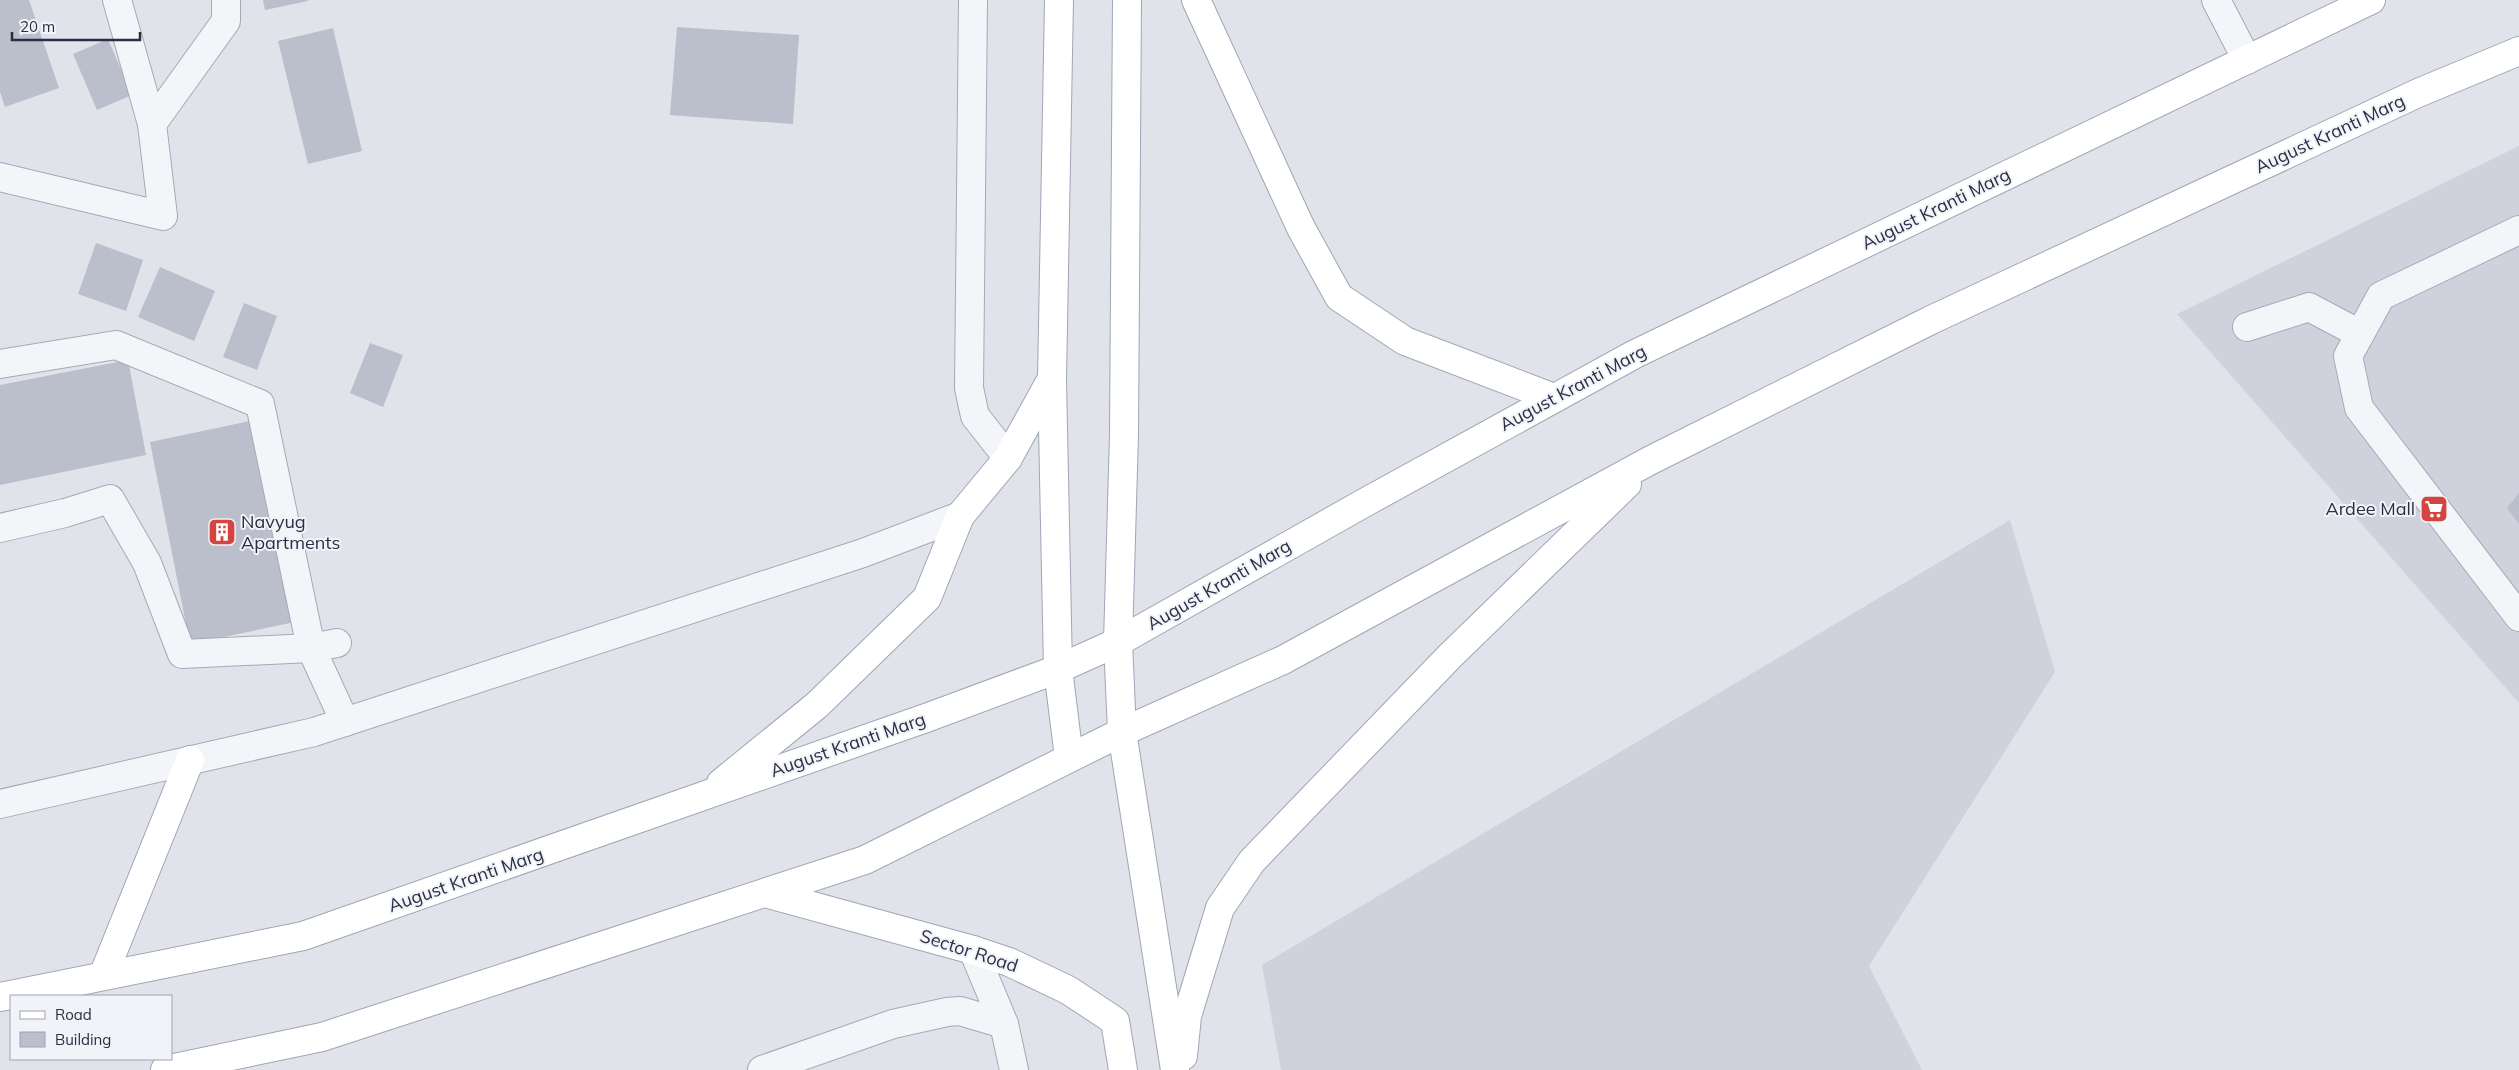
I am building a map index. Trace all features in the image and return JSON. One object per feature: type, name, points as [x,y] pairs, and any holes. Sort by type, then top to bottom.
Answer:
[{"type":"main road","points":[[1059,0],[1052,379],[1058,669],[1069,758]]},
{"type":"main road","points":[[1127,0],[1124,434],[1118,642],[1122,732],[1175,1070]]},
{"type":"main road","points":[[1196,0],[1301,228],[1339,297],[1405,341],[1554,398]]},
{"type":"main road","name":"August Kranti Marg","points":[[0,997],[303,936],[926,718],[1058,669],[1118,642],[1372,498],[1635,354],[2371,0]]},
{"type":"main road","name":"August Kranti Marg","points":[[165,1070],[322,1037],[865,860],[1122,732],[1283,660],[1651,460],[1949,311],[2409,97],[2519,51]]},
{"type":"main road","points":[[706,795],[817,705],[927,598],[960,516],[1008,458],[1052,379]]},
{"type":"main road","points":[[1181,1070],[1187,1016],[1220,908],[1252,861],[1450,656],[1552,559],[1651,460]]},
{"type":"main road","points":[[103,976],[190,760]]},
{"type":"main road","name":"Sector Road","points":[[765,893],[973,950],[1043,977],[1068,990],[1115,1021],[1124,1070]]},
{"type":"street","points":[[0,177],[162,216],[152,124],[117,0]]},
{"type":"street","points":[[152,124],[226,21],[226,0]]},
{"type":"street","points":[[973,0],[969,388],[975,416],[1008,458]]},
{"type":"street","points":[[2216,0],[2247,60]]},
{"type":"street","points":[[2519,230],[2381,296],[2348,356],[2359,408],[2519,617]]},
{"type":"street","points":[[2247,327],[2309,306],[2360,334]]},
{"type":"street","points":[[0,364],[116,345],[260,404],[311,648],[346,722]]},
{"type":"street","points":[[0,528],[65,513],[110,498],[147,563],[182,654],[311,648],[337,643]]},
{"type":"street","points":[[0,804],[314,732],[862,553],[960,516]]},
{"type":"street","points":[[973,950],[1004,1024],[1014,1070]]},
{"type":"street","points":[[762,1070],[893,1024],[946,1012],[960,1012],[1004,1024]]},
{"type":"shaded area","name":"Ardee Mall","points":[[2519,146],[2519,703],[2177,314]]},
{"type":"shaded area","points":[[2010,520],[2055,672],[1869,966],[1922,1070],[1281,1070],[1262,965]]},
{"type":"building","points":[[0,0],[29,0],[59,88],[5,107],[0,92]]},
{"type":"building","points":[[263,0],[308,0],[308,1],[265,10]]},
{"type":"building","points":[[677,27],[799,35],[793,124],[670,115]]},
{"type":"building","points":[[333,28],[362,151],[308,164],[278,41]]},
{"type":"building","points":[[108,39],[132,95],[97,110],[73,54]]},
{"type":"building","points":[[96,243],[143,260],[126,311],[78,294]]},
{"type":"building","points":[[160,267],[215,291],[194,341],[138,317]]},
{"type":"building","points":[[244,303],[277,316],[257,370],[223,357]]},
{"type":"building","points":[[370,343],[403,355],[383,407],[350,393]]},
{"type":"building","points":[[128,360],[146,455],[0,485],[0,385]]},
{"type":"building","name":"Navyug Apartments","points":[[255,420],[295,622],[190,644],[150,442]]},
{"type":"building","points":[[2519,493],[2519,524],[2507,508]]},
{"type":"place","name":"Ardee Mall","points":[[2434,509]]},
{"type":"place","name":"Navyug Apartments","points":[[222,532]]}]
